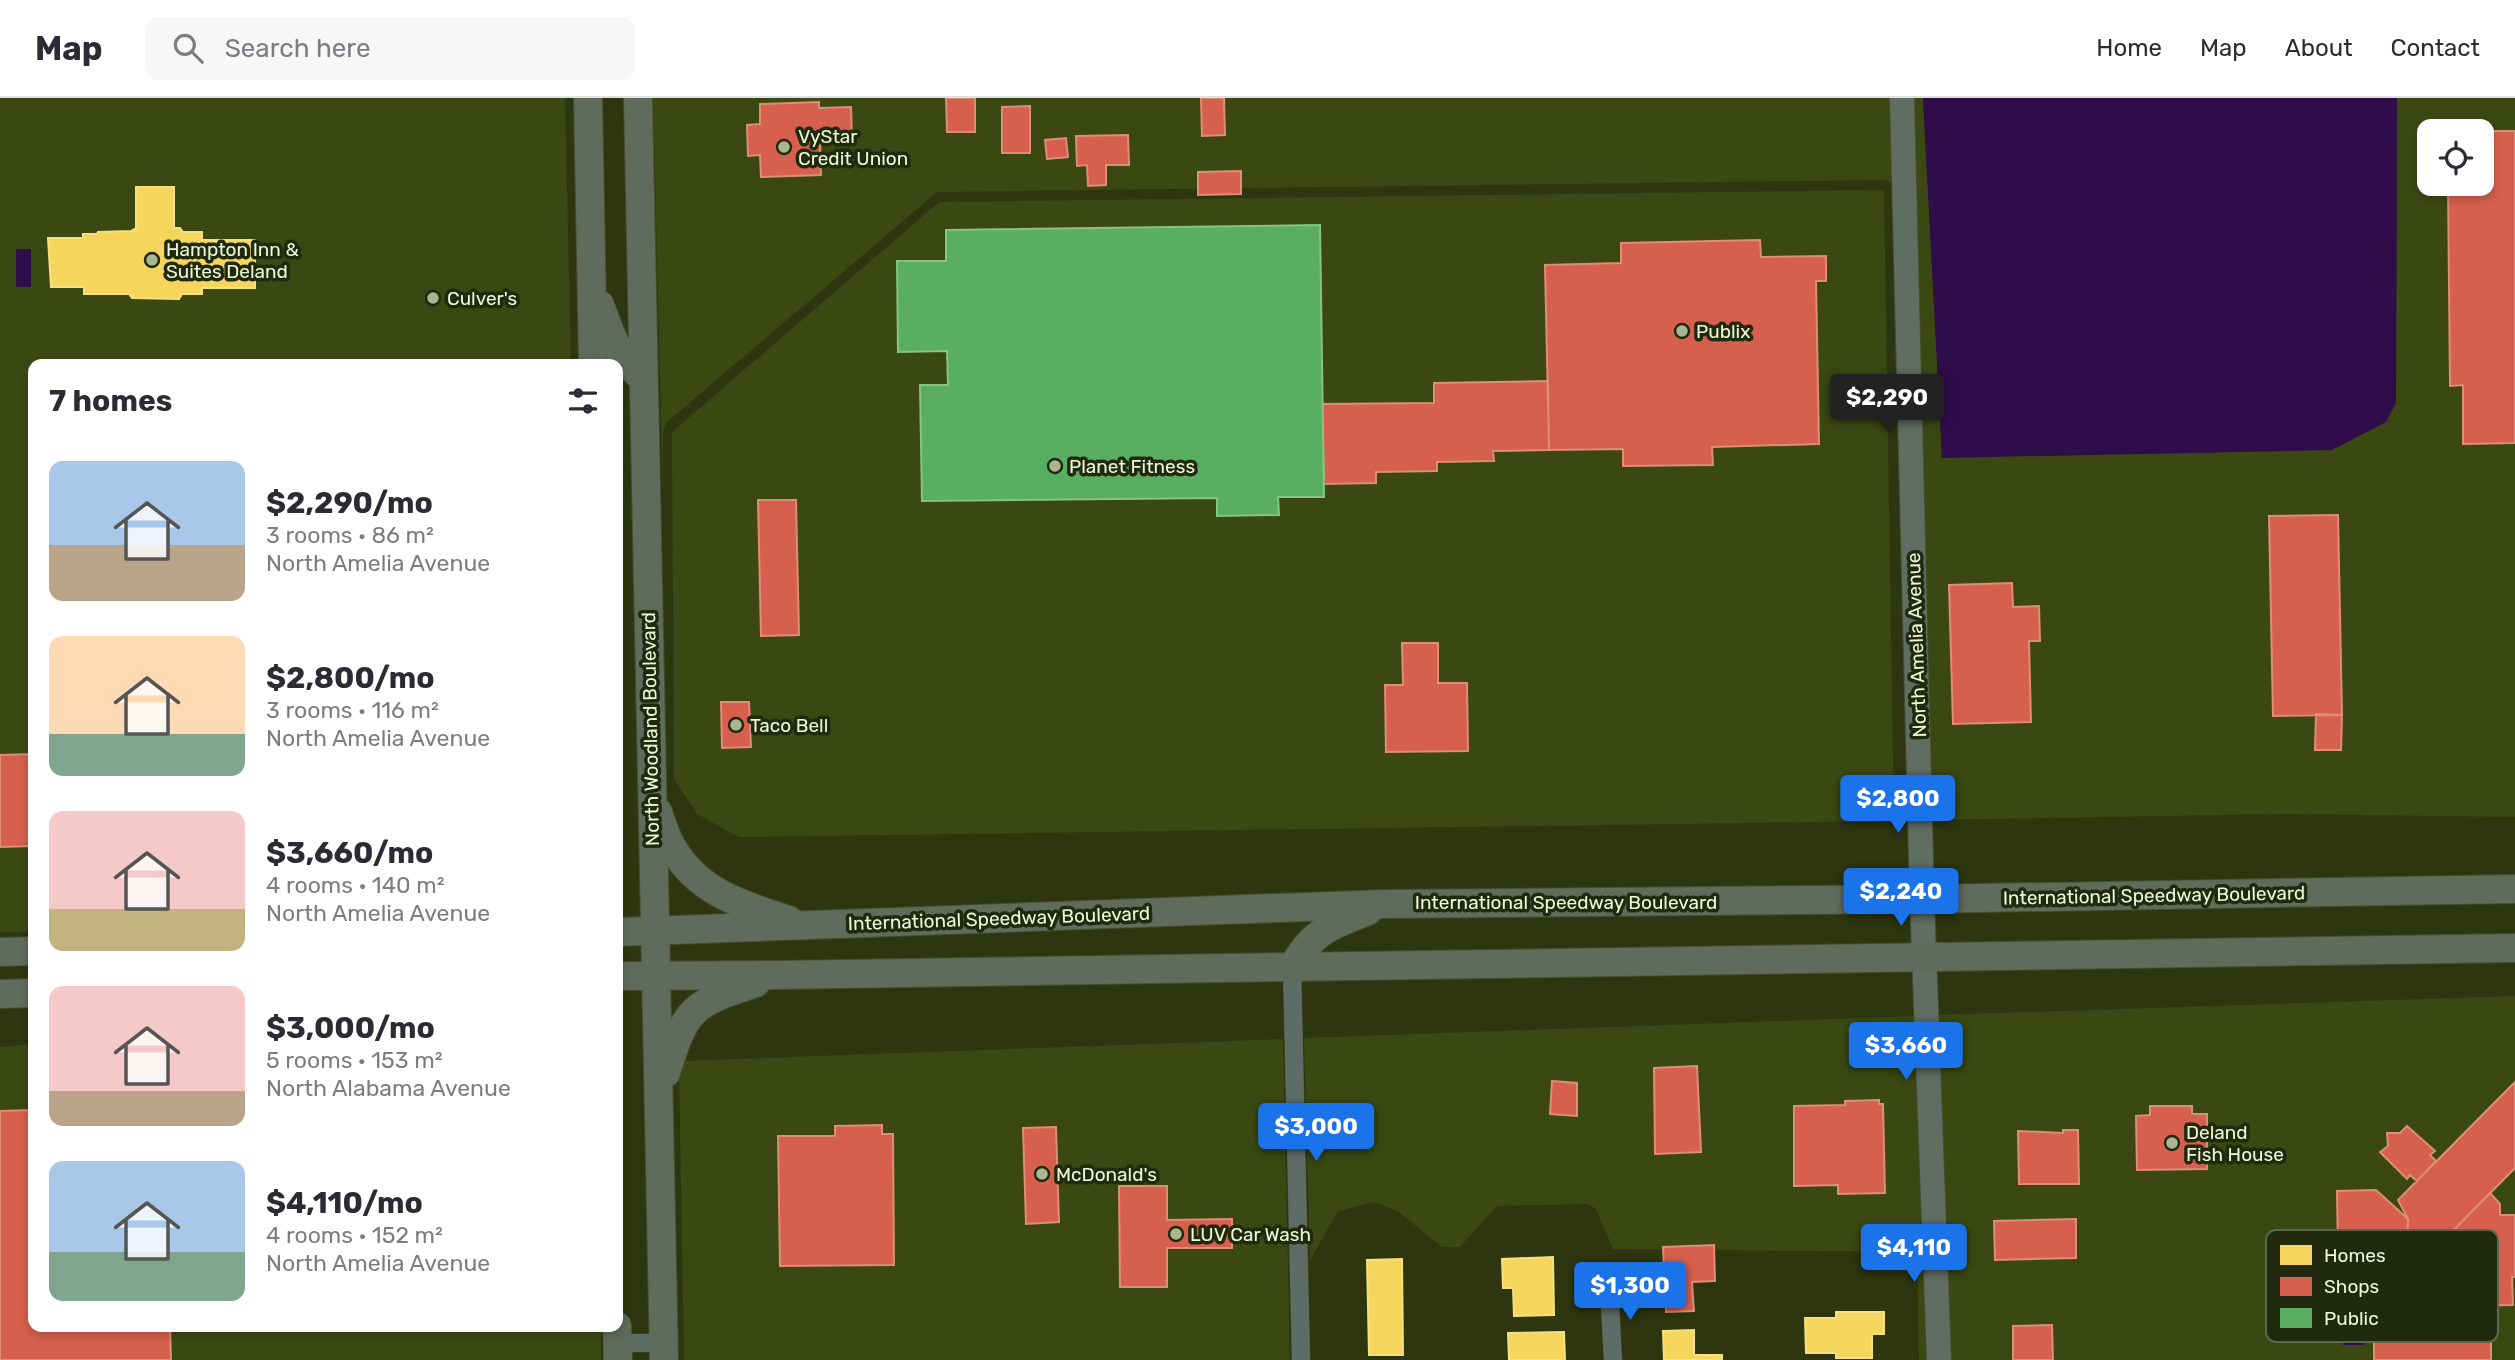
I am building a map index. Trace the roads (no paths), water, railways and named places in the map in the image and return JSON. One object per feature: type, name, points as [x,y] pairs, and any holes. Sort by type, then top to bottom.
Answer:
[{"type":"main road","points":[[588,98],[593,359]]},
{"type":"main road","name":"North Woodland Boulevard","points":[[636,101],[664,1351]]},
{"type":"main road","points":[[592,283],[614,345],[627,364],[643,379]]},
{"type":"main road","points":[[651,797],[673,848],[702,883],[729,901],[805,926]]},
{"type":"main road","name":"International Speedway Boulevard","points":[[623,932],[1385,904],[1923,899],[2515,889]]},
{"type":"main road","points":[[1292,968],[1304,946],[1330,926],[1385,904]]},
{"type":"main road","points":[[2480,949],[2515,932]]},
{"type":"main road","points":[[623,976],[2515,948]]},
{"type":"main road","points":[[0,952],[28,951]]},
{"type":"main road","points":[[660,1092],[678,1032],[695,1009],[710,998],[779,975]]},
{"type":"main road","points":[[0,994],[28,993]]},
{"type":"street","name":"North Amelia Avenue","points":[[1902,98],[1924,956],[1939,1360]]},
{"type":"street","points":[[1292,968],[1301,1360]]},
{"type":"street","points":[[1609,1287],[1613,1360]]},
{"type":"street","points":[[617,1343],[664,1351]]},
{"type":"place","name":"VyStar Credit Union","points":[[784,147]]},
{"type":"place","name":"Hampton Inn & Suites Deland","points":[[152,260]]},
{"type":"place","name":"Culver's","points":[[433,298]]},
{"type":"place","name":"Publix","points":[[1682,331]]},
{"type":"place","name":"Planet Fitness","points":[[1055,466]]},
{"type":"place","name":"Taco Bell","points":[[736,725]]},
{"type":"place","name":"Deland Fish House","points":[[2172,1143]]},
{"type":"place","name":"McDonald's","points":[[1042,1174]]},
{"type":"place","name":"LUV Car Wash","points":[[1176,1234]]}]
